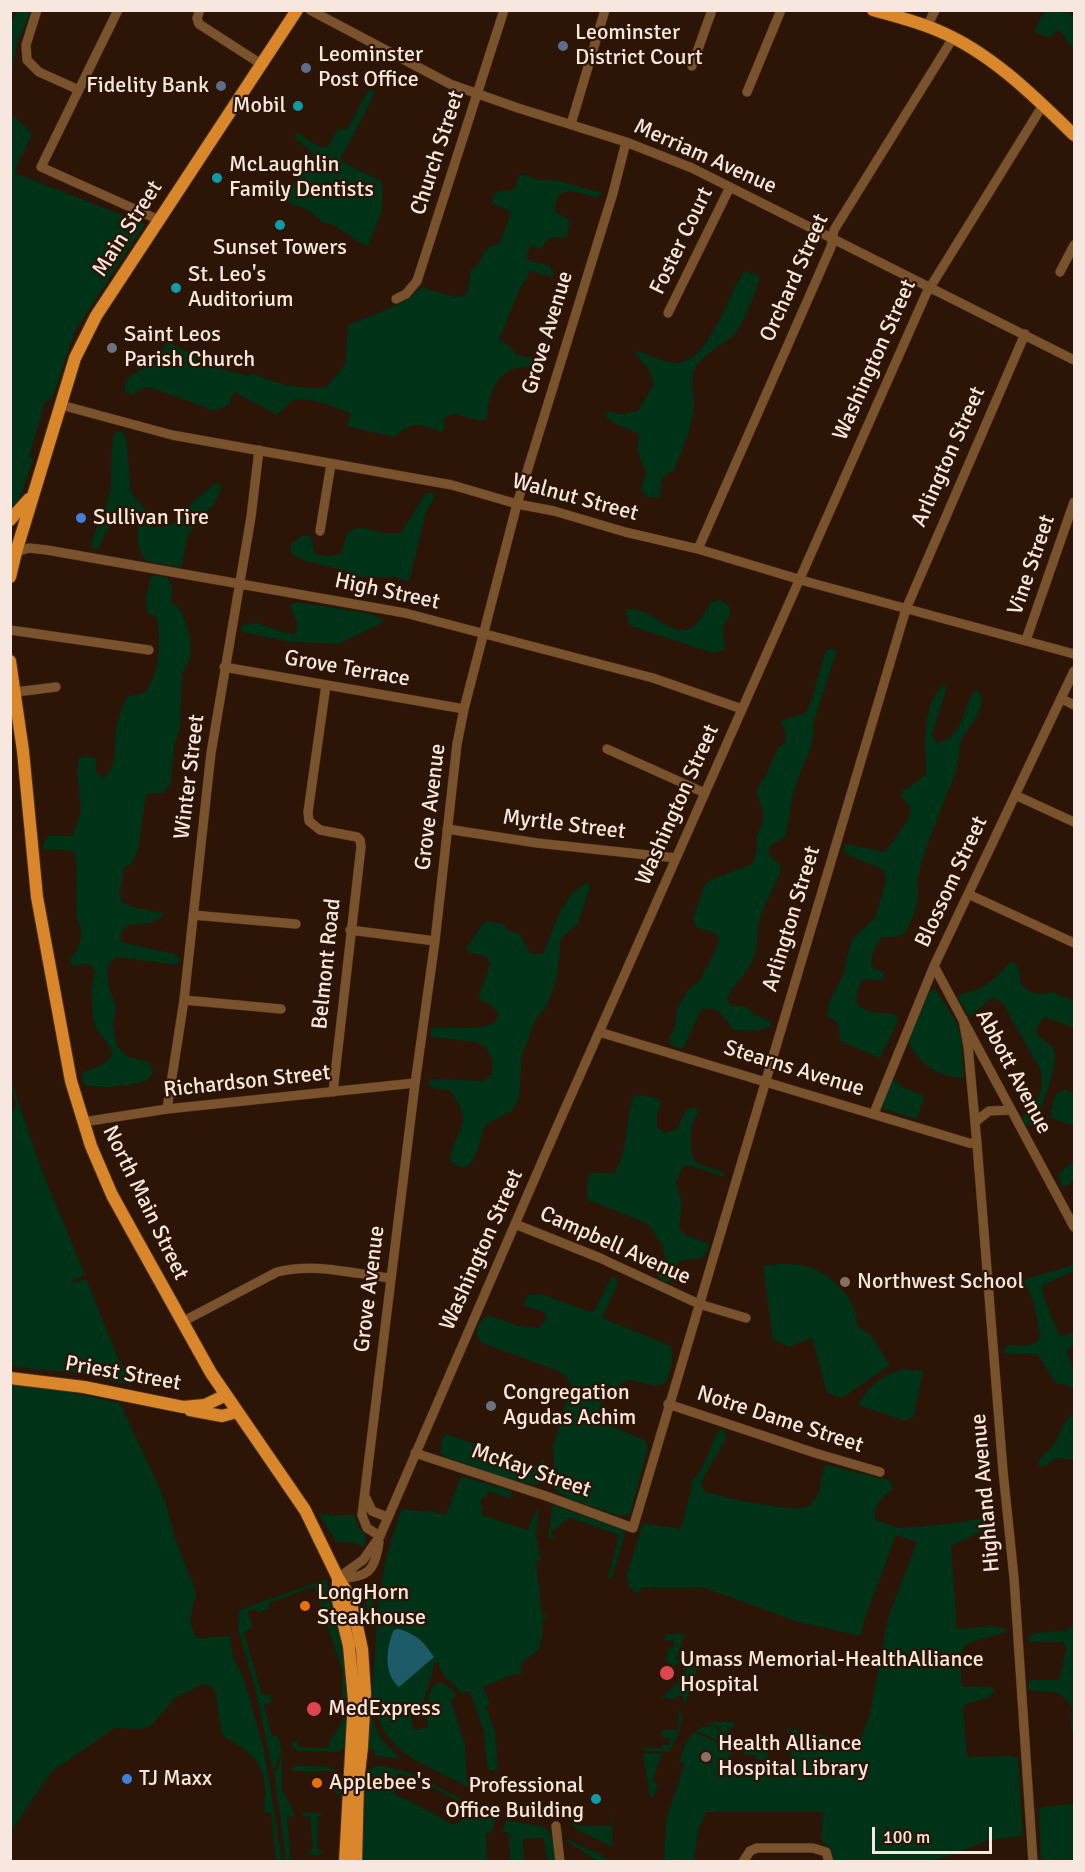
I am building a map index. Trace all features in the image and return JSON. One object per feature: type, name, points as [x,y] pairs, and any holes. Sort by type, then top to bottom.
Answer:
[{"type":"main road","name":"Main Street","points":[[35,490],[75,358],[84,336],[297,10]]},
{"type":"main road","points":[[881,11],[927,27],[967,45],[1043,105],[1074,135]]},
{"type":"main road","points":[[10,520],[35,490]]},
{"type":"main road","points":[[10,577],[17,546],[35,490]]},
{"type":"main road","name":"North Main Street","points":[[10,661],[16,692],[37,897],[71,1080],[96,1160],[112,1195],[182,1322],[237,1412],[304,1510],[348,1594],[355,1617],[364,1666],[364,1729],[358,1782],[356,1862]]},
{"type":"main road","name":"Priest Street","points":[[10,1378],[84,1387],[183,1407],[206,1405],[226,1395]]},
{"type":"main road","points":[[183,1407],[218,1416],[227,1416],[237,1412]]},
{"type":"main road","name":"North Main Street","points":[[338,1578],[338,1600],[349,1646],[354,1700],[345,1862]]},
{"type":"street","points":[[37,10],[26,45],[27,60],[39,72],[79,90]]},
{"type":"street","points":[[118,10],[41,167],[159,220]]},
{"type":"street","points":[[200,10],[197,18],[199,24],[261,64]]},
{"type":"street","name":"Merriam Avenue","points":[[310,10],[450,84],[671,159],[1074,360]]},
{"type":"street","name":"Church Street","points":[[396,299],[406,294],[417,281],[504,10]]},
{"type":"street","points":[[571,124],[605,10]]},
{"type":"street","points":[[692,66],[712,10]]},
{"type":"street","points":[[747,92],[781,10]]},
{"type":"street","points":[[927,27],[935,10]]},
{"type":"street","name":"Orchard Street","points":[[698,549],[831,247],[839,222],[954,38]]},
{"type":"street","name":"Washington Street","points":[[338,1578],[363,1560],[380,1536],[599,1032],[929,286],[1043,105]]},
{"type":"street","name":"Grove Avenue","points":[[380,1536],[367,1528],[362,1520],[415,1083],[464,709],[517,504],[613,193],[626,142]]},
{"type":"street","name":"Foster Court","points":[[668,313],[730,187]]},
{"type":"street","points":[[1060,272],[1074,245]]},
{"type":"street","name":"Arlington Street","points":[[633,1528],[906,609],[1025,334]]},
{"type":"street","name":"Walnut Street","points":[[61,405],[172,435],[427,480],[517,504],[554,511],[1074,654]]},
{"type":"street","name":"Winter Street","points":[[167,1109],[184,1000],[211,753],[251,517],[259,450]]},
{"type":"street","points":[[320,531],[331,464]]},
{"type":"street","name":"Vine Street","points":[[1026,640],[1074,502]]},
{"type":"street","name":"High Street","points":[[17,546],[405,613],[653,678],[742,709]]},
{"type":"street","points":[[10,630],[149,650]]},
{"type":"street","name":"Grove Terrace","points":[[224,667],[464,709]]},
{"type":"street","name":"Blossom Street","points":[[874,1113],[934,966],[1074,671]]},
{"type":"street","name":"Belmont Road","points":[[326,685],[308,812],[309,821],[320,830],[357,837],[360,840],[333,1092]]},
{"type":"street","points":[[16,692],[56,687]]},
{"type":"street","points":[[1062,699],[1074,705]]},
{"type":"street","points":[[607,749],[705,793]]},
{"type":"street","points":[[1015,795],[1074,822]]},
{"type":"street","name":"Myrtle Street","points":[[447,829],[537,843],[676,858]]},
{"type":"street","points":[[968,894],[1074,943]]},
{"type":"street","points":[[193,915],[296,924]]},
{"type":"street","points":[[350,930],[435,941]]},
{"type":"street","name":"Abbott Avenue","points":[[934,966],[1074,1227]]},
{"type":"street","points":[[184,1000],[281,1010]]},
{"type":"street","name":"Highland Avenue","points":[[963,1019],[968,1046],[975,1122],[1003,1471],[1014,1578],[1033,1862]]},
{"type":"street","name":"Stearns Avenue","points":[[599,1032],[977,1144]]},
{"type":"street","name":"Richardson Street","points":[[83,1122],[167,1109],[415,1083]]},
{"type":"street","points":[[975,1122],[989,1111],[1011,1110]]},
{"type":"street","name":"Campbell Avenue","points":[[515,1224],[600,1258],[699,1304],[746,1318]]},
{"type":"street","points":[[182,1322],[277,1272],[286,1270],[313,1267],[392,1278]]},
{"type":"street","name":"Notre Dame Street","points":[[668,1404],[880,1472]]},
{"type":"street","name":"McKay Street","points":[[415,1453],[537,1493],[633,1528]]},
{"type":"street","points":[[365,1495],[372,1510],[387,1517]]},
{"type":"street","points":[[556,1826],[560,1862]]},
{"type":"street","points":[[743,1862],[750,1851],[758,1848],[813,1848],[826,1852],[829,1862]]},
{"type":"green space","points":[[17,11],[31,11],[17,43],[11,76],[11,23]]},
{"type":"green space","points":[[1045,11],[1066,11],[1074,17],[1074,49],[1058,30],[1051,37],[1042,36],[1034,31]]},
{"type":"green space","points":[[372,89],[375,91],[372,99],[341,158],[343,162],[382,182],[382,210],[369,245],[363,245],[332,224],[323,223],[307,210],[275,199],[272,192],[274,190],[279,193],[292,186],[313,157],[313,153],[295,138],[296,133],[327,148],[339,128],[343,130],[348,128],[367,92]]},
{"type":"green space","points":[[10,113],[32,133],[21,154],[15,173],[145,224],[75,331],[53,396],[51,400],[45,402],[29,457],[34,457],[20,498],[11,510]]},
{"type":"green space","points":[[519,175],[560,181],[602,193],[598,198],[575,192],[563,193],[556,202],[555,212],[570,220],[567,238],[552,238],[546,241],[542,249],[530,245],[526,260],[548,265],[554,272],[553,277],[529,271],[499,340],[517,355],[543,360],[546,365],[513,369],[499,379],[489,402],[487,419],[480,421],[455,414],[444,418],[445,427],[442,432],[421,425],[408,427],[394,437],[346,426],[351,414],[330,405],[312,401],[291,402],[277,415],[235,392],[231,396],[230,405],[212,411],[149,388],[132,395],[125,392],[128,378],[150,364],[166,344],[171,343],[218,368],[249,376],[251,373],[298,387],[327,387],[345,365],[348,325],[393,307],[409,298],[421,287],[455,297],[464,296],[468,290],[471,270],[488,248],[500,243],[511,212],[492,203],[493,195],[499,191],[514,190]]},
{"type":"green space","points":[[744,271],[760,276],[749,307],[734,335],[708,354],[695,368],[692,382],[694,400],[690,429],[674,471],[663,478],[660,498],[647,497],[641,489],[646,473],[637,450],[639,434],[607,418],[607,411],[620,414],[638,411],[654,384],[649,370],[634,353],[637,351],[677,363],[692,357],[702,348],[718,323]]},
{"type":"green space","points":[[115,431],[122,432],[126,437],[131,492],[146,511],[147,526],[170,525],[217,482],[222,487],[213,506],[197,519],[188,535],[181,568],[146,561],[139,548],[137,523],[132,516],[126,513],[117,512],[98,549],[91,548],[110,490]]},
{"type":"green space","points":[[426,493],[434,493],[434,499],[426,512],[409,582],[395,577],[354,577],[343,570],[305,561],[291,554],[291,544],[302,536],[311,536],[315,554],[328,556],[341,554],[347,533],[355,528],[382,533],[401,533]]},
{"type":"green space","points":[[151,575],[167,577],[172,585],[171,601],[181,611],[186,624],[190,636],[191,656],[182,674],[180,729],[175,743],[170,785],[163,793],[146,794],[138,850],[133,862],[124,868],[120,893],[122,902],[136,908],[163,913],[162,918],[149,923],[128,925],[121,932],[121,942],[175,954],[181,960],[176,965],[116,957],[107,966],[108,984],[116,1007],[113,1025],[117,1046],[128,1057],[150,1062],[153,1072],[148,1079],[142,1082],[96,1087],[84,1084],[82,1073],[103,1064],[112,1053],[96,1028],[93,1017],[91,990],[95,971],[89,964],[72,966],[70,959],[78,947],[81,936],[76,908],[77,867],[74,851],[43,849],[43,843],[48,836],[72,836],[81,812],[77,770],[79,758],[87,756],[96,758],[96,771],[102,778],[108,773],[114,761],[117,724],[127,697],[146,692],[151,684],[157,666],[159,637],[157,618],[147,612],[146,600]]},
{"type":"green space","points":[[721,600],[730,607],[730,615],[723,627],[725,650],[713,653],[631,626],[627,618],[626,609],[639,610],[680,630],[690,628],[700,620],[710,602]]},
{"type":"green space","points":[[297,602],[366,613],[383,619],[384,622],[338,644],[290,642],[242,632],[242,625],[257,623],[282,632],[296,634],[297,624],[290,605]]},
{"type":"green space","points":[[833,648],[837,651],[813,724],[814,736],[811,747],[794,791],[785,837],[770,846],[769,855],[781,866],[780,873],[761,916],[753,959],[727,998],[730,1005],[746,1007],[754,1014],[770,1021],[772,1026],[758,1031],[732,1030],[720,1013],[712,1009],[701,1010],[683,1049],[672,1046],[670,1036],[675,1028],[677,1009],[688,990],[701,979],[719,942],[717,934],[696,927],[693,919],[703,888],[710,880],[752,864],[757,850],[756,837],[762,824],[763,811],[757,795],[758,787],[778,747],[786,742],[785,730],[780,721],[806,713],[826,650]]},
{"type":"green space","points":[[945,684],[947,687],[932,735],[937,743],[953,734],[958,728],[977,688],[982,702],[977,716],[960,743],[955,776],[933,828],[917,879],[918,899],[911,921],[905,934],[881,937],[872,955],[871,966],[884,973],[883,981],[862,979],[857,996],[857,1006],[872,1012],[895,1014],[898,1021],[880,1058],[840,1041],[838,1023],[827,1016],[829,1003],[842,977],[852,939],[875,918],[886,881],[884,870],[843,851],[845,844],[885,852],[909,818],[910,807],[901,797],[902,791],[926,774],[925,738],[928,714],[931,703]]},
{"type":"green space","points":[[588,882],[590,887],[578,924],[561,938],[557,978],[547,1006],[536,1019],[522,1056],[519,1098],[512,1111],[485,1125],[475,1158],[470,1164],[465,1167],[458,1166],[450,1161],[462,1126],[462,1112],[450,1090],[437,1089],[428,1085],[431,1079],[483,1081],[492,1075],[492,1060],[486,1047],[475,1042],[431,1037],[430,1028],[478,1028],[495,1023],[499,1015],[490,1004],[479,1000],[490,964],[486,956],[470,953],[466,948],[485,921],[504,924],[507,930],[520,934],[530,953],[543,954],[565,904],[571,895]]},
{"type":"green space","points":[[1010,962],[1015,963],[1019,970],[1021,985],[1030,992],[1042,994],[1052,992],[1074,1001],[1074,1028],[1045,1017],[1038,1024],[1036,1034],[1053,1048],[1055,1056],[1048,1088],[1032,1126],[1024,1124],[1023,1117],[1040,1094],[1041,1071],[1002,1002],[991,998],[974,1014],[968,1015],[957,997],[988,983]]},
{"type":"green space","points":[[935,988],[957,1023],[961,1037],[964,1078],[944,1075],[933,1070],[918,1057],[908,1041],[929,993]]},
{"type":"green space","points":[[894,1080],[905,1088],[922,1095],[924,1099],[917,1119],[886,1110],[882,1106],[890,1081]]},
{"type":"green space","points":[[11,1081],[43,1173],[85,1275],[72,1281],[73,1283],[86,1279],[118,1358],[131,1378],[130,1385],[77,1373],[14,1367],[11,1364],[10,1118],[16,1104]]},
{"type":"green space","points":[[1065,1089],[1074,1094],[1074,1126],[1051,1118],[1056,1094]]},
{"type":"green space","points":[[640,1095],[656,1098],[662,1102],[657,1114],[657,1127],[665,1133],[677,1129],[685,1111],[694,1107],[699,1111],[692,1130],[693,1157],[696,1163],[723,1172],[725,1175],[721,1176],[688,1165],[683,1167],[676,1182],[682,1203],[679,1227],[683,1234],[710,1244],[703,1258],[681,1261],[675,1267],[670,1283],[658,1277],[657,1270],[665,1258],[662,1245],[648,1224],[588,1200],[587,1197],[587,1176],[594,1172],[614,1174],[619,1165],[633,1097]]},
{"type":"green space","points":[[1074,1161],[1074,1180],[1067,1186],[1061,1186],[1058,1174]]},
{"type":"green space","points":[[779,1264],[812,1268],[837,1284],[854,1308],[857,1326],[872,1336],[890,1365],[842,1398],[827,1393],[812,1338],[789,1347],[773,1340],[763,1266]]},
{"type":"green space","points":[[1074,1265],[1074,1271],[1042,1286],[1061,1336],[1074,1333],[1074,1345],[1067,1350],[1074,1373],[1074,1389],[1063,1384],[1056,1384],[1038,1355],[1004,1353],[1003,1350],[1007,1345],[1031,1345],[1040,1336],[1033,1300],[1024,1282],[1026,1279]]},
{"type":"green space","points":[[615,1277],[618,1283],[602,1318],[671,1346],[672,1356],[665,1383],[655,1386],[629,1380],[610,1391],[601,1405],[599,1421],[644,1440],[648,1447],[630,1515],[619,1516],[567,1498],[555,1490],[553,1446],[571,1384],[566,1377],[558,1371],[482,1343],[476,1331],[481,1321],[488,1315],[519,1326],[539,1328],[547,1318],[544,1312],[524,1306],[527,1295],[541,1294],[593,1313],[611,1278]]},
{"type":"green space","points":[[903,1369],[923,1371],[914,1416],[906,1421],[858,1405],[877,1382]]},
{"type":"green space","points":[[11,1384],[74,1393],[120,1403],[165,1500],[175,1538],[194,1587],[196,1596],[191,1613],[191,1626],[197,1638],[230,1636],[233,1657],[243,1676],[265,1754],[282,1861],[276,1861],[271,1813],[264,1812],[264,1778],[258,1764],[246,1751],[222,1735],[215,1691],[211,1686],[203,1684],[175,1698],[151,1726],[140,1729],[115,1728],[51,1772],[11,1832]]},
{"type":"green space","points":[[1074,1413],[1074,1460],[1056,1458],[1040,1467],[1037,1463],[1053,1445],[1067,1420]]},
{"type":"green space","points":[[719,1429],[724,1430],[726,1439],[701,1482],[705,1492],[746,1502],[798,1509],[811,1505],[819,1493],[824,1465],[828,1465],[891,1481],[893,1489],[880,1502],[875,1520],[900,1528],[949,1524],[991,1517],[996,1520],[995,1525],[951,1546],[957,1629],[994,1626],[1006,1629],[1006,1632],[973,1642],[963,1650],[961,1657],[962,1686],[992,1687],[995,1691],[987,1698],[966,1704],[963,1709],[967,1757],[1010,1756],[1018,1758],[1023,1836],[986,1841],[953,1855],[928,1861],[834,1861],[832,1853],[821,1839],[823,1812],[706,1812],[698,1831],[694,1861],[664,1861],[666,1820],[684,1765],[684,1763],[679,1763],[685,1744],[694,1732],[727,1749],[732,1748],[732,1755],[728,1756],[728,1765],[733,1767],[756,1767],[756,1762],[767,1762],[767,1766],[789,1768],[793,1732],[786,1730],[787,1728],[859,1743],[870,1713],[888,1618],[917,1542],[896,1535],[864,1621],[861,1636],[798,1622],[702,1587],[641,1587],[641,1592],[636,1593],[628,1585],[627,1574],[643,1523],[681,1529],[692,1480],[704,1463]]},
{"type":"green space","points":[[447,1434],[534,1466],[538,1466],[543,1458],[545,1469],[542,1479],[538,1485],[514,1481],[445,1457],[440,1453],[442,1438]]},
{"type":"green space","points":[[461,1476],[512,1491],[510,1499],[488,1491],[485,1498],[482,1498],[480,1506],[483,1507],[482,1515],[528,1530],[536,1510],[539,1511],[536,1535],[541,1560],[536,1561],[542,1614],[549,1616],[543,1618],[539,1649],[521,1664],[522,1674],[512,1675],[483,1687],[490,1704],[486,1706],[495,1732],[498,1770],[488,1770],[483,1729],[470,1692],[461,1693],[444,1675],[438,1662],[434,1662],[419,1715],[411,1716],[414,1730],[428,1727],[427,1701],[435,1685],[441,1682],[453,1690],[456,1696],[451,1700],[465,1745],[467,1781],[473,1782],[470,1788],[418,1762],[400,1750],[385,1733],[371,1704],[379,1598],[386,1558],[401,1509],[446,1515]]},
{"type":"green space","points":[[552,1506],[624,1530],[625,1534],[612,1579],[608,1577],[619,1535],[570,1518],[551,1532],[554,1537],[550,1539],[548,1537]]},
{"type":"green space","points":[[318,1513],[355,1515],[357,1525],[366,1536],[364,1547],[351,1542],[337,1542]]},
{"type":"green space","points":[[326,1579],[344,1659],[346,1741],[344,1748],[339,1752],[298,1751],[292,1743],[298,1740],[299,1747],[329,1748],[329,1743],[342,1719],[342,1669],[326,1622],[322,1621],[320,1615],[323,1613],[314,1587],[269,1603],[269,1609],[258,1613],[255,1609],[248,1612],[252,1624],[251,1629],[244,1632],[262,1695],[270,1695],[272,1702],[264,1705],[272,1736],[278,1736],[282,1750],[275,1768],[272,1768],[255,1688],[238,1629],[239,1610]]},
{"type":"green space","points":[[376,1582],[371,1626],[362,1591]]},
{"type":"green space","points":[[1074,1624],[1074,1743],[1071,1723],[1072,1709],[1065,1698],[1058,1693],[1028,1690],[1027,1685],[1031,1680],[1060,1678],[1066,1648],[1062,1642],[1030,1642],[1028,1638],[1033,1633],[1065,1631]]},
{"type":"green space","points":[[665,1634],[685,1634],[676,1659],[684,1662],[681,1666],[678,1663],[673,1667],[666,1660],[668,1648],[674,1647],[674,1641],[664,1640]]},
{"type":"green space","points":[[688,1664],[698,1667],[685,1704],[682,1696],[677,1696],[676,1699],[661,1698],[681,1679],[686,1671],[683,1668]]},
{"type":"green space","points":[[679,1709],[681,1725],[669,1752],[645,1751],[644,1748],[662,1748],[662,1745],[669,1745],[669,1738],[662,1738],[662,1730],[678,1730]]},
{"type":"green space","points":[[370,1716],[381,1738],[400,1759],[374,1756],[375,1753],[369,1747]]},
{"type":"green space","points":[[714,1721],[734,1722],[734,1727],[729,1728],[729,1737],[733,1738],[732,1745],[728,1744],[718,1726],[706,1725]]},
{"type":"green space","points":[[715,1726],[726,1744],[696,1731],[702,1727]]},
{"type":"green space","points":[[744,1741],[764,1741],[764,1749],[768,1749],[767,1760],[756,1760],[756,1755],[744,1755]]},
{"type":"green space","points":[[645,1753],[662,1754],[652,1781],[658,1785],[653,1798],[650,1796],[643,1755]]},
{"type":"green space","points":[[282,1754],[282,1789],[294,1813],[294,1816],[287,1817],[291,1861],[286,1861],[274,1771],[278,1768]]},
{"type":"green space","points":[[298,1765],[329,1767],[339,1772],[344,1786],[341,1787],[341,1795],[336,1794],[336,1788],[334,1788],[334,1771],[292,1771],[293,1767]]},
{"type":"green space","points":[[379,1765],[412,1773],[463,1800],[466,1803],[398,1773],[394,1795],[454,1825],[470,1814],[474,1807],[496,1817],[492,1832],[486,1833],[487,1861],[363,1861],[366,1771]]},
{"type":"green space","points":[[1074,1802],[1074,1861],[1041,1861],[1039,1811],[1042,1807]]},
{"type":"green space","points":[[574,1803],[577,1803],[577,1826],[611,1826],[613,1809],[612,1847],[579,1831],[571,1824]]},
{"type":"green space","points":[[303,1812],[325,1814],[318,1816],[317,1849],[323,1851],[319,1855],[308,1853],[313,1849],[310,1817],[302,1816]]},
{"type":"green space","points":[[506,1820],[544,1827],[548,1830],[553,1842],[555,1861],[548,1861],[543,1838],[523,1839],[524,1861],[510,1861],[509,1834],[502,1831]]},
{"type":"green space","points":[[565,1840],[604,1856],[609,1861],[597,1861]]},
{"type":"water","points":[[399,1629],[419,1639],[434,1657],[399,1687],[390,1675],[388,1652],[394,1630]]},
{"type":"place","name":"Leominster District Court","points":[[563,46]]},
{"type":"place","name":"Leominster Post Office","points":[[306,68]]},
{"type":"place","name":"Fidelity Bank","points":[[221,86]]},
{"type":"place","name":"Mobil","points":[[298,106]]},
{"type":"place","name":"McLaughlin Family Dentists","points":[[217,178]]},
{"type":"place","name":"Sunset Towers","points":[[280,225]]},
{"type":"place","name":"St. Leo's Auditorium","points":[[176,288]]},
{"type":"place","name":"Saint Leos Parish Church","points":[[112,348]]},
{"type":"place","name":"Sullivan Tire","points":[[81,518]]},
{"type":"place","name":"Northwest School","points":[[845,1282]]},
{"type":"place","name":"Congregation Agudas Achim","points":[[491,1406]]},
{"type":"place","name":"LongHorn Steakhouse","points":[[305,1606]]},
{"type":"place","name":"Umass Memorial-HealthAlliance Hospital","points":[[667,1673]]},
{"type":"place","name":"MedExpress","points":[[314,1709]]},
{"type":"place","name":"Health Alliance Hospital Library","points":[[706,1757]]},
{"type":"place","name":"TJ Maxx","points":[[127,1779]]},
{"type":"place","name":"Applebee's","points":[[317,1783]]},
{"type":"place","name":"Professional Office Building","points":[[596,1799]]}]
